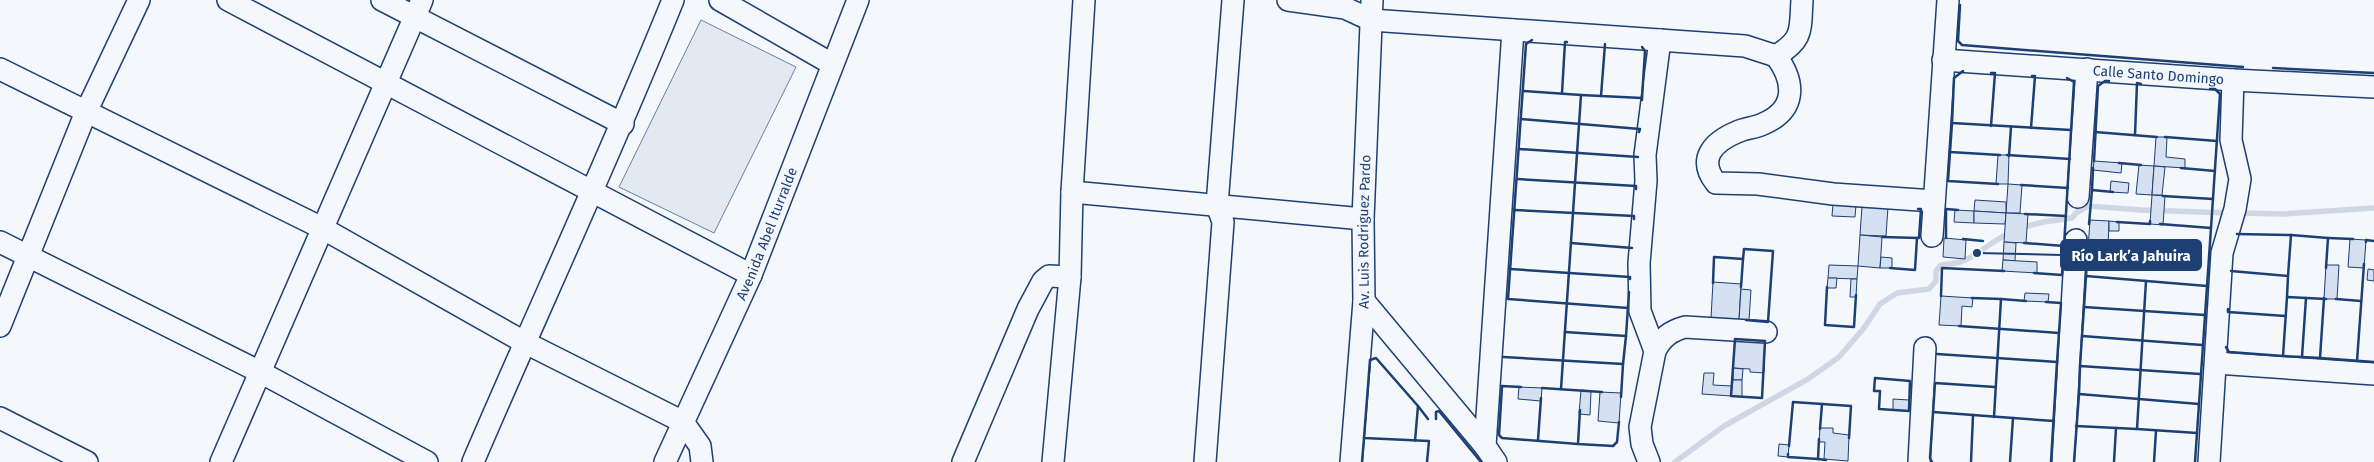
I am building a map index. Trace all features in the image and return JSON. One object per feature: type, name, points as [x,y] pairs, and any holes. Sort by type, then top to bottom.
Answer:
[{"type":"street","points":[[0,326],[86,112],[138,0]]},
{"type":"street","points":[[228,0],[386,85],[751,275]]},
{"type":"street","points":[[382,0],[418,8],[623,124]]},
{"type":"street","points":[[473,462],[590,191],[623,124],[673,0]]},
{"type":"street","points":[[720,0],[832,64]]},
{"type":"street","name":"Avenida Abel Iturralde","points":[[665,462],[751,275],[858,0]]},
{"type":"street","points":[[1053,462],[1070,277],[1072,192],[1084,0]]},
{"type":"street","points":[[1205,462],[1223,222],[1217,205],[1233,0]]},
{"type":"street","points":[[1288,0],[1513,30],[1745,46],[1776,56],[1783,66],[1791,88],[1786,108],[1779,116],[1762,125],[1738,131],[1718,143],[1710,152],[1707,166],[1709,174],[1716,183],[1758,184],[1833,194],[1934,200]]},
{"type":"street","points":[[1776,56],[1789,48],[1799,36],[1802,0]]},
{"type":"street","points":[[1932,236],[1948,0]]},
{"type":"street","points":[[221,462],[418,8]]},
{"type":"street","name":"Av. Luis Rodriguez Pardo","points":[[1351,462],[1364,301],[1363,219],[1372,10]]},
{"type":"street","points":[[1491,454],[1513,30]]},
{"type":"street","points":[[1655,351],[1640,311],[1639,263],[1646,181],[1644,155],[1660,40]]},
{"type":"street","name":"Calle Santo Domingo","points":[[1943,60],[2233,80],[2374,87]]},
{"type":"street","points":[[0,69],[322,228],[524,342],[683,422],[700,446],[702,462]]},
{"type":"street","points":[[2078,197],[2088,70]]},
{"type":"street","points":[[2209,462],[2222,253],[2235,209],[2240,179],[2231,140],[2233,80]]},
{"type":"street","points":[[1072,192],[1363,219]]},
{"type":"street","points":[[2063,462],[2076,240]]},
{"type":"street","points":[[0,242],[260,372],[427,462]]},
{"type":"street","points":[[964,462],[1028,309],[1043,281],[1049,276],[1070,277]]},
{"type":"street","points":[[1364,301],[1491,454]]},
{"type":"street","points":[[1649,462],[1642,444],[1640,427],[1655,351],[1661,339],[1685,327],[1766,332]]},
{"type":"street","points":[[1919,462],[1926,348]]},
{"type":"street","points":[[2216,363],[2374,374]]},
{"type":"street","points":[[0,418],[87,462]]},
{"type":"shaded area","points":[[701,20],[796,67],[714,233],[619,187]]},
{"type":"building","points":[[2156,137],[2167,137],[2166,157],[2185,159],[2185,168],[2154,166]]},
{"type":"building","points":[[1998,155],[2009,155],[2008,184],[1996,184]]},
{"type":"building","points":[[2094,161],[2122,163],[2121,173],[2093,170]]},
{"type":"building","points":[[2139,165],[2154,166],[2152,195],[2136,194]]},
{"type":"building","points":[[2154,166],[2165,167],[2162,195],[2152,195]]},
{"type":"building","points":[[2111,181],[2129,183],[2128,193],[2110,192]]},
{"type":"building","points":[[2008,184],[2022,185],[2020,213],[2006,213]]},
{"type":"building","points":[[2152,195],[2165,196],[2163,225],[2150,224]]},
{"type":"building","points":[[1975,200],[2006,202],[2006,213],[1974,211]]},
{"type":"building","points":[[1833,204],[1856,205],[1855,217],[1832,216]]},
{"type":"building","points":[[1862,206],[1888,207],[1886,236],[1860,235]]},
{"type":"building","points":[[1955,210],[1974,211],[1974,223],[1954,222]]},
{"type":"building","points":[[1974,211],[2006,213],[2005,224],[1974,223]]},
{"type":"building","points":[[2006,213],[2028,214],[2026,243],[2004,242]]},
{"type":"building","points":[[2090,220],[2109,221],[2108,250],[2088,249]]},
{"type":"building","points":[[2109,221],[2119,222],[2119,231],[2109,231]]},
{"type":"building","points":[[1860,235],[1882,237],[1880,268],[1858,266]]},
{"type":"building","points":[[1944,238],[1966,240],[1965,259],[1943,257]]},
{"type":"building","points":[[2350,239],[2366,240],[2364,268],[2348,267]]},
{"type":"building","points":[[2004,242],[2016,243],[2015,261],[2003,260]]},
{"type":"building","points":[[1881,257],[1892,258],[1892,268],[1880,268]]},
{"type":"building","points":[[2003,260],[2037,262],[2037,273],[2002,271]]},
{"type":"building","points":[[1829,265],[1858,266],[1857,279],[1828,278]]},
{"type":"building","points":[[2326,265],[2339,265],[2337,299],[2324,299]]},
{"type":"building","points":[[2368,269],[2374,270],[2374,281],[2367,280]]},
{"type":"building","points":[[1828,278],[1837,278],[1836,288],[1827,288]]},
{"type":"building","points":[[1851,279],[1857,279],[1856,297],[1850,297]]},
{"type":"building","points":[[1713,282],[1741,284],[1739,320],[1711,318]]},
{"type":"building","points":[[1741,289],[1751,290],[1749,320],[1739,320]]},
{"type":"building","points":[[2025,293],[2049,294],[2048,302],[2024,301]]},
{"type":"building","points":[[1941,296],[1973,298],[1972,307],[1962,306],[1961,326],[1939,325]]},
{"type":"building","points":[[1735,339],[1765,341],[1764,373],[1750,372],[1750,369],[1733,368]]},
{"type":"building","points":[[1733,368],[1743,369],[1742,380],[1733,380]]},
{"type":"building","points":[[1704,373],[1714,373],[1713,385],[1732,386],[1731,396],[1702,394]]},
{"type":"building","points":[[1733,380],[1742,380],[1742,397],[1731,396]]},
{"type":"building","points":[[1519,387],[1542,388],[1541,401],[1518,399]]},
{"type":"building","points":[[1581,390],[1591,391],[1590,415],[1579,414]]},
{"type":"building","points":[[1600,392],[1621,393],[1619,423],[1598,421]]},
{"type":"building","points":[[1893,399],[1909,400],[1909,411],[1893,410]]},
{"type":"building","points":[[1820,428],[1833,428],[1833,433],[1849,435],[1848,461],[1824,459],[1825,442],[1819,442]]},
{"type":"building","points":[[1779,444],[1789,445],[1788,457],[1778,456]]},
{"type":"waterway","points":[[2021,228],[2043,222],[2072,218],[2076,213],[2088,206],[2230,213]]},
{"type":"waterway","points":[[2239,213],[2283,214],[2374,208]]},
{"type":"waterway","points":[[1675,462],[1724,426],[1808,379],[1839,357],[1864,328],[1880,304],[1897,293],[1929,289],[1936,281],[1936,271],[1941,265],[1965,260],[2010,233]]},
{"type":"wall","points":[[1960,5],[1958,41],[1962,45],[2243,67]]},
{"type":"wall","points":[[1532,40],[1526,44],[1508,299],[1628,308]]},
{"type":"wall","points":[[1562,93],[1565,42],[1567,42]]},
{"type":"wall","points":[[1605,44],[1601,96],[1642,98],[1642,100]]},
{"type":"wall","points":[[1642,47],[1645,51],[1642,98]]},
{"type":"wall","points":[[2273,68],[2374,73]]},
{"type":"wall","points":[[1963,71],[1954,78],[1952,123],[2071,130]]},
{"type":"wall","points":[[1991,73],[1995,73],[1991,126]]},
{"type":"wall","points":[[2031,128],[2035,76],[2032,76]]},
{"type":"wall","points":[[2064,246],[2074,82],[2067,78]]},
{"type":"wall","points":[[2094,161],[2098,86],[2105,81],[2109,81]]},
{"type":"wall","points":[[2135,135],[2137,83],[2141,84]]},
{"type":"wall","points":[[2210,89],[2215,89],[2220,94],[2211,228]]},
{"type":"wall","points":[[1523,91],[1581,95],[1561,389]]},
{"type":"wall","points":[[1581,95],[1601,96]]},
{"type":"wall","points":[[1521,119],[1640,129],[1639,132]]},
{"type":"wall","points":[[1952,123],[1950,152],[2000,155]]},
{"type":"wall","points":[[2009,156],[2011,127]]},
{"type":"wall","points":[[2095,132],[2157,137]]},
{"type":"wall","points":[[2165,137],[2217,141]]},
{"type":"wall","points":[[1519,149],[1638,157]]},
{"type":"wall","points":[[1950,152],[1948,181],[1998,184]]},
{"type":"wall","points":[[2007,155],[2070,159]]},
{"type":"wall","points":[[2119,163],[2141,165]]},
{"type":"wall","points":[[2092,190],[2093,168]]},
{"type":"wall","points":[[2181,168],[2215,171]]},
{"type":"wall","points":[[1517,179],[1636,186],[1636,189]]},
{"type":"wall","points":[[2021,185],[2068,188]]},
{"type":"wall","points":[[2089,224],[2092,190],[2113,192]]},
{"type":"wall","points":[[2163,196],[2213,199]]},
{"type":"wall","points":[[1882,237],[1919,238],[1921,209],[1918,209]]},
{"type":"wall","points":[[1946,238],[1946,209],[1958,210]]},
{"type":"wall","points":[[1514,210],[1634,216],[1634,219]]},
{"type":"wall","points":[[2025,214],[2066,216]]},
{"type":"wall","points":[[2117,222],[2150,224],[2150,221]]},
{"type":"wall","points":[[2137,429],[2197,433],[2211,228],[2160,224]]},
{"type":"wall","points":[[2237,234],[2291,235],[2288,276]]},
{"type":"wall","points":[[2291,235],[2328,238],[2326,268]]},
{"type":"wall","points":[[1890,268],[1915,270],[1917,238]]},
{"type":"wall","points":[[2328,238],[2353,239]]},
{"type":"wall","points":[[1963,239],[1983,241]]},
{"type":"wall","points":[[2366,242],[2366,240],[2374,241]]},
{"type":"wall","points":[[1571,243],[1632,248]]},
{"type":"wall","points":[[2024,243],[2064,246],[2062,275],[2034,273]]},
{"type":"wall","points":[[2086,276],[2088,246]]},
{"type":"wall","points":[[1743,259],[1744,249],[1773,251],[1768,322],[1746,320]]},
{"type":"wall","points":[[1713,283],[1714,257],[1743,259],[1741,287]]},
{"type":"wall","points":[[2357,361],[2364,264]]},
{"type":"wall","points":[[1941,296],[1942,268],[2004,271]]},
{"type":"wall","points":[[1510,269],[1630,277],[1630,279]]},
{"type":"wall","points":[[2231,271],[2288,276],[2287,297]]},
{"type":"wall","points":[[2084,307],[2086,276],[2207,286]]},
{"type":"wall","points":[[2076,426],[2137,429],[2146,281]]},
{"type":"wall","points":[[1827,287],[1825,325],[1854,327],[1856,295]]},
{"type":"wall","points":[[1626,336],[1629,292]]},
{"type":"wall","points":[[2226,347],[2229,352],[2283,356],[2287,297],[2326,299]]},
{"type":"wall","points":[[1972,298],[2001,299],[1994,417]]},
{"type":"wall","points":[[2283,356],[2302,357],[2306,298]]},
{"type":"wall","points":[[2302,357],[2320,358],[2324,298]]},
{"type":"wall","points":[[2001,299],[2026,301]]},
{"type":"wall","points":[[2336,299],[2361,301]]},
{"type":"wall","points":[[2046,302],[2061,303],[2057,362]]},
{"type":"wall","points":[[2082,336],[2084,307],[2205,315]]},
{"type":"wall","points":[[2228,309],[2228,312],[2285,316]]},
{"type":"wall","points":[[1959,326],[2059,333]]},
{"type":"wall","points":[[1565,332],[1626,336],[1623,364]]},
{"type":"wall","points":[[2080,366],[2082,336],[2202,345]]},
{"type":"wall","points":[[1735,339],[1765,341],[1762,398],[1731,396],[1735,339]]},
{"type":"wall","points":[[1937,354],[2057,362],[2051,462]]},
{"type":"wall","points":[[1503,357],[1623,364],[1621,397]]},
{"type":"wall","points":[[1415,441],[1418,406],[1376,358],[1370,360],[1364,438],[1429,441],[1427,462]]},
{"type":"wall","points":[[2320,358],[2374,362]]},
{"type":"wall","points":[[2079,394],[2080,366],[2200,374]]},
{"type":"wall","points":[[1875,378],[1910,381],[1909,411],[1879,409],[1880,391],[1874,391],[1875,378]]},
{"type":"wall","points":[[1932,462],[1930,458],[1935,383],[1995,387]]},
{"type":"wall","points":[[1521,387],[1502,386],[1499,435],[1502,438],[1578,444]]},
{"type":"wall","points":[[1542,388],[1602,392]]},
{"type":"wall","points":[[2074,462],[2079,394],[2199,404]]},
{"type":"wall","points":[[1538,440],[1541,398]]},
{"type":"wall","points":[[1789,446],[1793,402],[1851,406],[1849,438]]},
{"type":"wall","points":[[1820,429],[1822,404]]},
{"type":"wall","points":[[1418,406],[1428,419]]},
{"type":"wall","points":[[1580,410],[1578,444],[1613,446],[1617,442],[1619,422]]},
{"type":"wall","points":[[1436,419],[1436,412],[1439,411],[1481,462]]},
{"type":"wall","points":[[1933,412],[1973,415],[1971,462]]},
{"type":"wall","points":[[1973,415],[2013,418],[2010,462]]},
{"type":"wall","points":[[2013,418],[2054,421]]},
{"type":"wall","points":[[2114,462],[2116,428]]},
{"type":"wall","points":[[2154,462],[2156,431]]},
{"type":"wall","points":[[2195,462],[2197,433]]},
{"type":"wall","points":[[1362,462],[1364,438]]},
{"type":"wall","points":[[1819,439],[1818,459],[1826,460]]},
{"type":"wall","points":[[1788,454],[1788,457],[1818,459]]},
{"type":"place","name":"Río Lark’a Jahuira","points":[[1977,253]]}]
